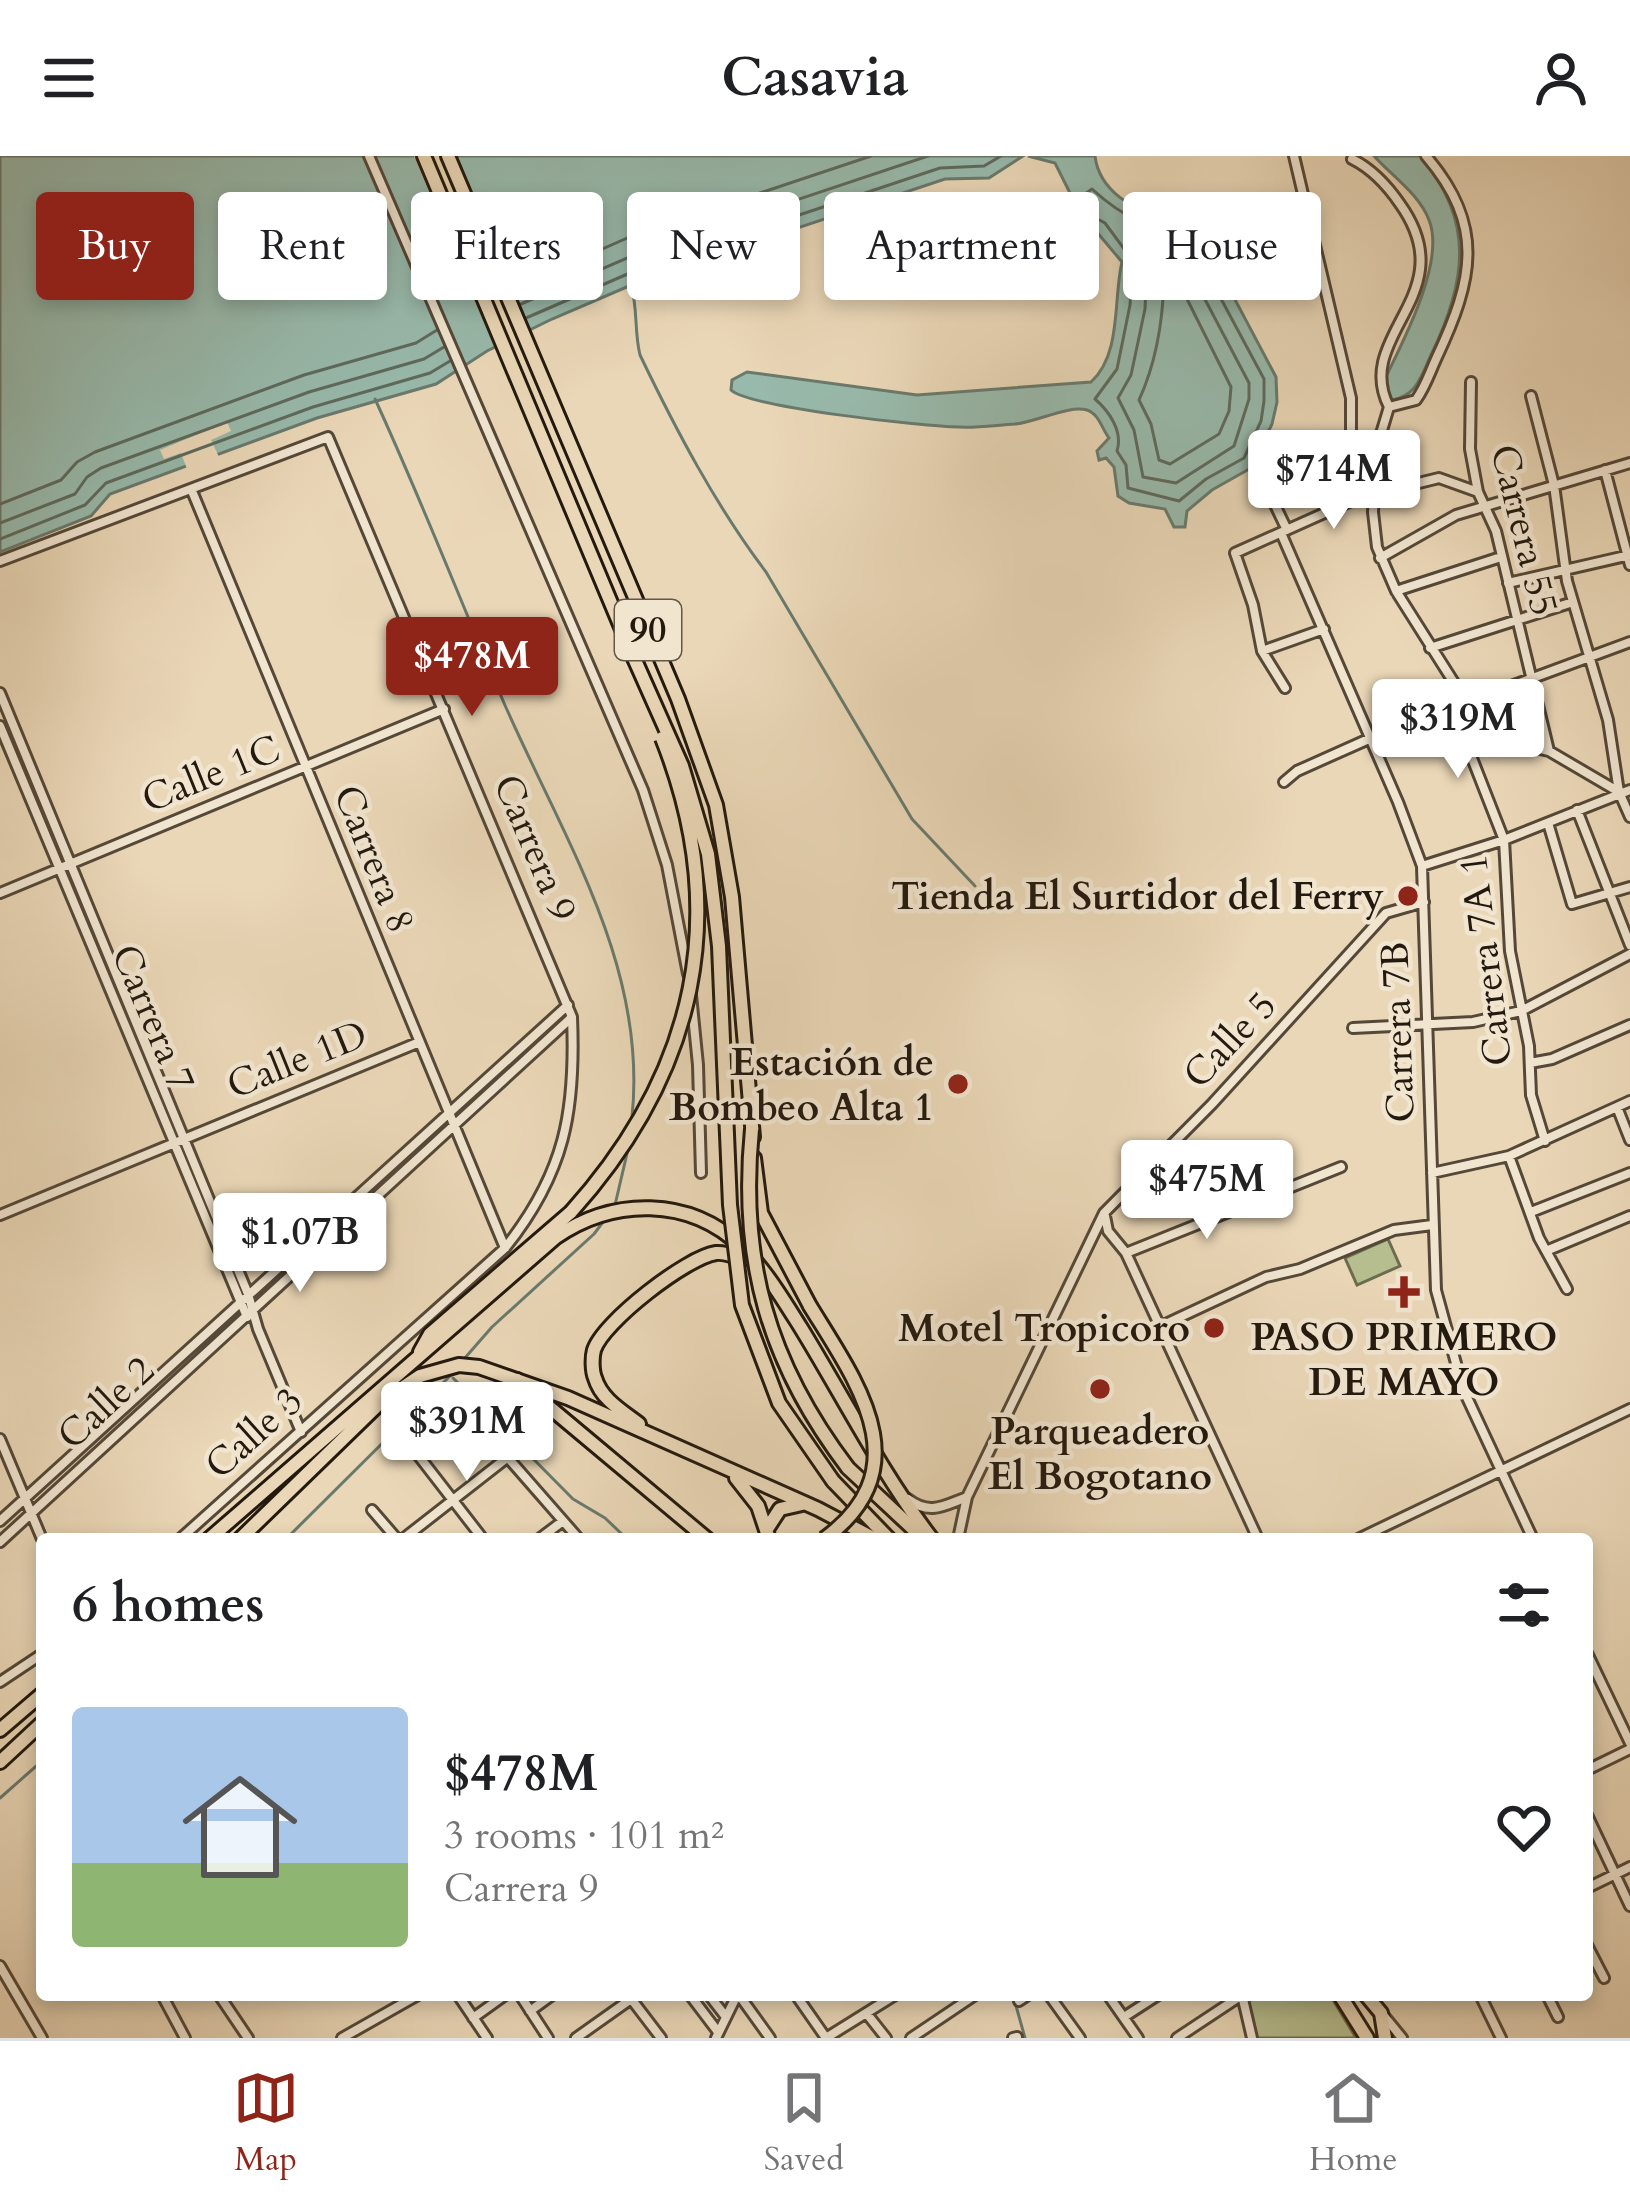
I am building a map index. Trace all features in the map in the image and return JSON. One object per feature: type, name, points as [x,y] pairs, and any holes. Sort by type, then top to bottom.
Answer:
[{"type":"main road","name":"90","points":[[424,156],[682,766],[708,854],[719,946],[730,1205],[742,1305],[779,1403],[832,1481],[883,1533]]},
{"type":"main road","name":"90","points":[[448,156],[706,775],[726,851],[732,898],[752,1130],[748,1213],[759,1292],[770,1330],[802,1402],[848,1468],[921,1533]]},
{"type":"main road","points":[[420,1352],[430,1334],[571,1212],[624,1145],[658,1085],[682,1024],[697,949],[698,884],[688,816],[634,658]]},
{"type":"main road","points":[[752,1130],[757,1194],[767,1226],[863,1395],[875,1429],[865,1490],[846,1520],[831,1533]]},
{"type":"main road","points":[[216,1533],[556,1238],[593,1217],[628,1208],[685,1212],[742,1247],[783,1300],[924,1533]]},
{"type":"main road","points":[[654,1437],[602,1392],[594,1376],[593,1352],[622,1313],[711,1254],[755,1264]]},
{"type":"main road","points":[[246,1533],[381,1402],[406,1384],[459,1365],[517,1380],[863,1533]]},
{"type":"main road","points":[[517,1380],[699,1533]]},
{"type":"main road","points":[[726,1469],[744,1486],[768,1533]]},
{"type":"main road","points":[[768,1533],[780,1509],[804,1504]]},
{"type":"main road","points":[[0,1730],[36,1699]]},
{"type":"main road","points":[[0,1762],[36,1729]]},
{"type":"main road","points":[[1344,2001],[1367,2038]]},
{"type":"main road","points":[[1371,2001],[1382,2013],[1384,2038]]},
{"type":"street","name":"90","points":[[369,156],[653,817],[667,865],[693,1014],[702,1170]]},
{"type":"street","points":[[1294,156],[1340,365],[1352,398],[1350,438],[1358,498]]},
{"type":"street","points":[[1389,407],[1416,400],[1425,387],[1449,334],[1470,263],[1462,218],[1426,156]]},
{"type":"street","points":[[1352,159],[1383,181],[1416,228],[1422,246],[1416,289],[1381,361],[1380,389],[1389,407],[1377,447],[1373,495],[1380,559],[1463,702],[1493,736],[1549,751],[1625,791]]},
{"type":"street","name":"Carrera 55","points":[[1472,382],[1469,449],[1549,751]]},
{"type":"street","points":[[1531,396],[1554,485],[1573,602],[1630,817]]},
{"type":"street","name":"Carrera 9","points":[[192,491],[328,437],[572,1017]]},
{"type":"street","points":[[1380,559],[1456,514],[1630,463]]},
{"type":"street","points":[[1508,583],[1629,559],[1605,470]]},
{"type":"street","points":[[1285,688],[1262,652],[1253,605],[1235,555],[1358,498],[1439,478],[1478,492]]},
{"type":"street","name":"Carrera 7B","points":[[1266,486],[1422,866],[1436,1290],[1463,1389],[1530,1533]]},
{"type":"street","points":[[0,561],[192,491]]},
{"type":"street","name":"Carrera 8","points":[[192,491],[505,1248]]},
{"type":"street","points":[[1396,592],[1501,557]]},
{"type":"street","points":[[1430,648],[1573,602]]},
{"type":"street","points":[[1262,652],[1324,629]]},
{"type":"street","points":[[1284,782],[1297,771],[1371,739],[1630,642]]},
{"type":"street","name":"Carrera 7","points":[[0,693],[301,1432]]},
{"type":"street","name":"Carrera 7A 1","points":[[1452,707],[1504,840],[1510,952],[1532,1095],[1544,1141]]},
{"type":"street","name":"Calle 1C","points":[[0,893],[444,709]]},
{"type":"street","name":"Carrera 7","points":[[0,726],[239,1302],[258,1328]]},
{"type":"street","points":[[1614,756],[1630,755]]},
{"type":"street","points":[[1422,866],[1504,840],[1625,791]]},
{"type":"street","points":[[1577,810],[1630,945]]},
{"type":"street","points":[[1547,823],[1571,902],[1576,905],[1630,887]]},
{"type":"street","name":"Calle 5","points":[[959,1533],[968,1497],[1104,1214],[1255,1059],[1386,914],[1424,902]]},
{"type":"street","points":[[1353,1028],[1484,1020],[1521,1011],[1630,954]]},
{"type":"street","name":"Calle 2","points":[[0,1521],[568,1005]]},
{"type":"street","name":"Calle 2","points":[[0,1542],[572,1017]]},
{"type":"street","name":"Calle 3","points":[[187,1533],[505,1248],[544,1190],[565,1139],[574,1071],[572,1017]]},
{"type":"street","points":[[1530,1063],[1552,1059],[1630,1025]]},
{"type":"street","name":"Calle 1D","points":[[0,1215],[418,1043]]},
{"type":"street","points":[[1432,1173],[1509,1156],[1630,1101]]},
{"type":"street","points":[[1617,1107],[1629,1135]]},
{"type":"street","points":[[1509,1156],[1546,1251],[1567,1289]]},
{"type":"street","points":[[1126,1253],[1341,1167]]},
{"type":"street","points":[[1531,1212],[1630,1173]]},
{"type":"street","points":[[223,1234],[288,1207],[319,1247]]},
{"type":"street","points":[[1104,1214],[1108,1231],[1126,1253],[1255,1533]]},
{"type":"street","points":[[1546,1251],[1630,1216]]},
{"type":"street","points":[[1159,1327],[1266,1277],[1300,1269],[1394,1230],[1432,1225]]},
{"type":"street","points":[[1370,1533],[1630,1409]]},
{"type":"street","points":[[468,1412],[574,1533]]},
{"type":"street","points":[[0,1438],[40,1533]]},
{"type":"street","points":[[418,1455],[477,1533]]},
{"type":"street","points":[[408,1533],[508,1457]]},
{"type":"street","points":[[898,1488],[924,1508],[949,1506],[968,1497]]},
{"type":"street","points":[[371,1510],[394,1533]]},
{"type":"street","points":[[547,1533],[563,1520]]},
{"type":"street","points":[[0,1682],[36,1658]]},
{"type":"street","points":[[1593,1666],[1630,1746],[1593,1767]]},
{"type":"street","points":[[1593,1828],[1630,1906]]},
{"type":"street","points":[[1593,1885],[1630,1867]]},
{"type":"street","points":[[1593,1957],[1604,1978]]},
{"type":"street","points":[[0,1966],[42,2038]]},
{"type":"street","points":[[165,2001],[184,2038]]},
{"type":"street","points":[[224,2001],[248,2038]]},
{"type":"street","points":[[342,2038],[407,2001]]},
{"type":"street","points":[[462,2001],[487,2038]]},
{"type":"street","points":[[473,2018],[497,2001]]},
{"type":"street","points":[[524,2001],[548,2038]]},
{"type":"street","points":[[530,2011],[544,2001]]},
{"type":"street","points":[[576,2038],[624,2001]]},
{"type":"street","points":[[632,2001],[661,2038]]},
{"type":"street","points":[[694,2001],[717,2035],[735,2001]]},
{"type":"street","points":[[714,2001],[726,2017]]},
{"type":"street","points":[[742,2001],[770,2038]]},
{"type":"street","points":[[804,2001],[826,2038],[886,2001]]},
{"type":"street","points":[[911,2038],[966,2001]]},
{"type":"street","points":[[1053,2001],[1080,2038]]},
{"type":"street","points":[[1112,2001],[1138,2038]]},
{"type":"street","points":[[1123,2018],[1148,2001]]},
{"type":"street","points":[[1177,2038],[1233,2001]]},
{"type":"street","points":[[1243,2001],[1252,2038]]},
{"type":"street","points":[[1483,2001],[1501,2038]]},
{"type":"street","points":[[1550,2001],[1558,2017]]},
{"type":"street","points":[[1382,2013],[1402,2038]]},
{"type":"street","points":[[867,2014],[886,2038]]},
{"type":"street","points":[[595,2025],[604,2038]]},
{"type":"green space","points":[[1388,1239],[1400,1266],[1357,1285],[1345,1258]]},
{"type":"green space","points":[[1247,2001],[1334,2001],[1356,2038],[1256,2038]]},
{"type":"water","points":[[0,156],[1023,156],[989,178],[945,179],[906,192],[824,192],[824,219],[800,227],[800,192],[627,192],[627,287],[603,297],[603,192],[411,192],[411,300],[596,300],[487,351],[436,384],[317,418],[110,494],[91,516],[0,552]]},
{"type":"water","points":[[1028,156],[1095,156],[1103,179],[1123,199],[1123,300],[1235,300],[1276,377],[1272,424],[1251,468],[1187,511],[1185,527],[1174,527],[1165,509],[1129,503],[1118,496],[1114,467],[1106,458],[1099,460],[1097,451],[1109,438],[1087,410],[1015,424],[940,426],[802,409],[731,390],[732,380],[747,372],[917,395],[1091,382],[1108,357],[1122,262],[1099,235],[1099,192],[1070,192],[1055,163]]},
{"type":"water","points":[[1374,156],[1420,156],[1450,204],[1460,253],[1452,303],[1424,370],[1413,390],[1392,400],[1384,381],[1420,302],[1433,237],[1419,202]]},
{"type":"pier","points":[[414,156],[457,156],[472,192],[429,192]]},
{"type":"pier","points":[[475,300],[518,300],[533,335],[497,353]]},
{"type":"pier","points":[[227,422],[231,431],[211,440],[219,457],[187,469],[181,453],[164,459],[160,450]]},
{"type":"waterway","points":[[635,300],[640,355],[698,467],[912,819],[975,886]]},
{"type":"waterway","points":[[375,399],[504,703],[596,903],[627,1007],[632,1117]]},
{"type":"waterway","points":[[615,1205],[629,1145]]},
{"type":"waterway","points":[[464,1359],[606,1218]]},
{"type":"waterway","points":[[292,1533],[455,1371]]},
{"type":"waterway","points":[[453,1378],[573,1499],[621,1533]]},
{"type":"waterway","points":[[0,1798],[36,1766]]},
{"type":"waterway","points":[[1015,2001],[1025,2038]]},
{"type":"place","name":"Tienda El Surtidor del Ferry","points":[[1408,896]]},
{"type":"place","name":"Estación de Bombeo Alta 1","points":[[958,1084]]},
{"type":"place","name":"PASO PRIMERO DE MAYO","points":[[1404,1292]]},
{"type":"place","name":"Motel Tropicoro","points":[[1214,1328]]},
{"type":"place","name":"Parqueadero El Bogotano","points":[[1100,1389]]}]
